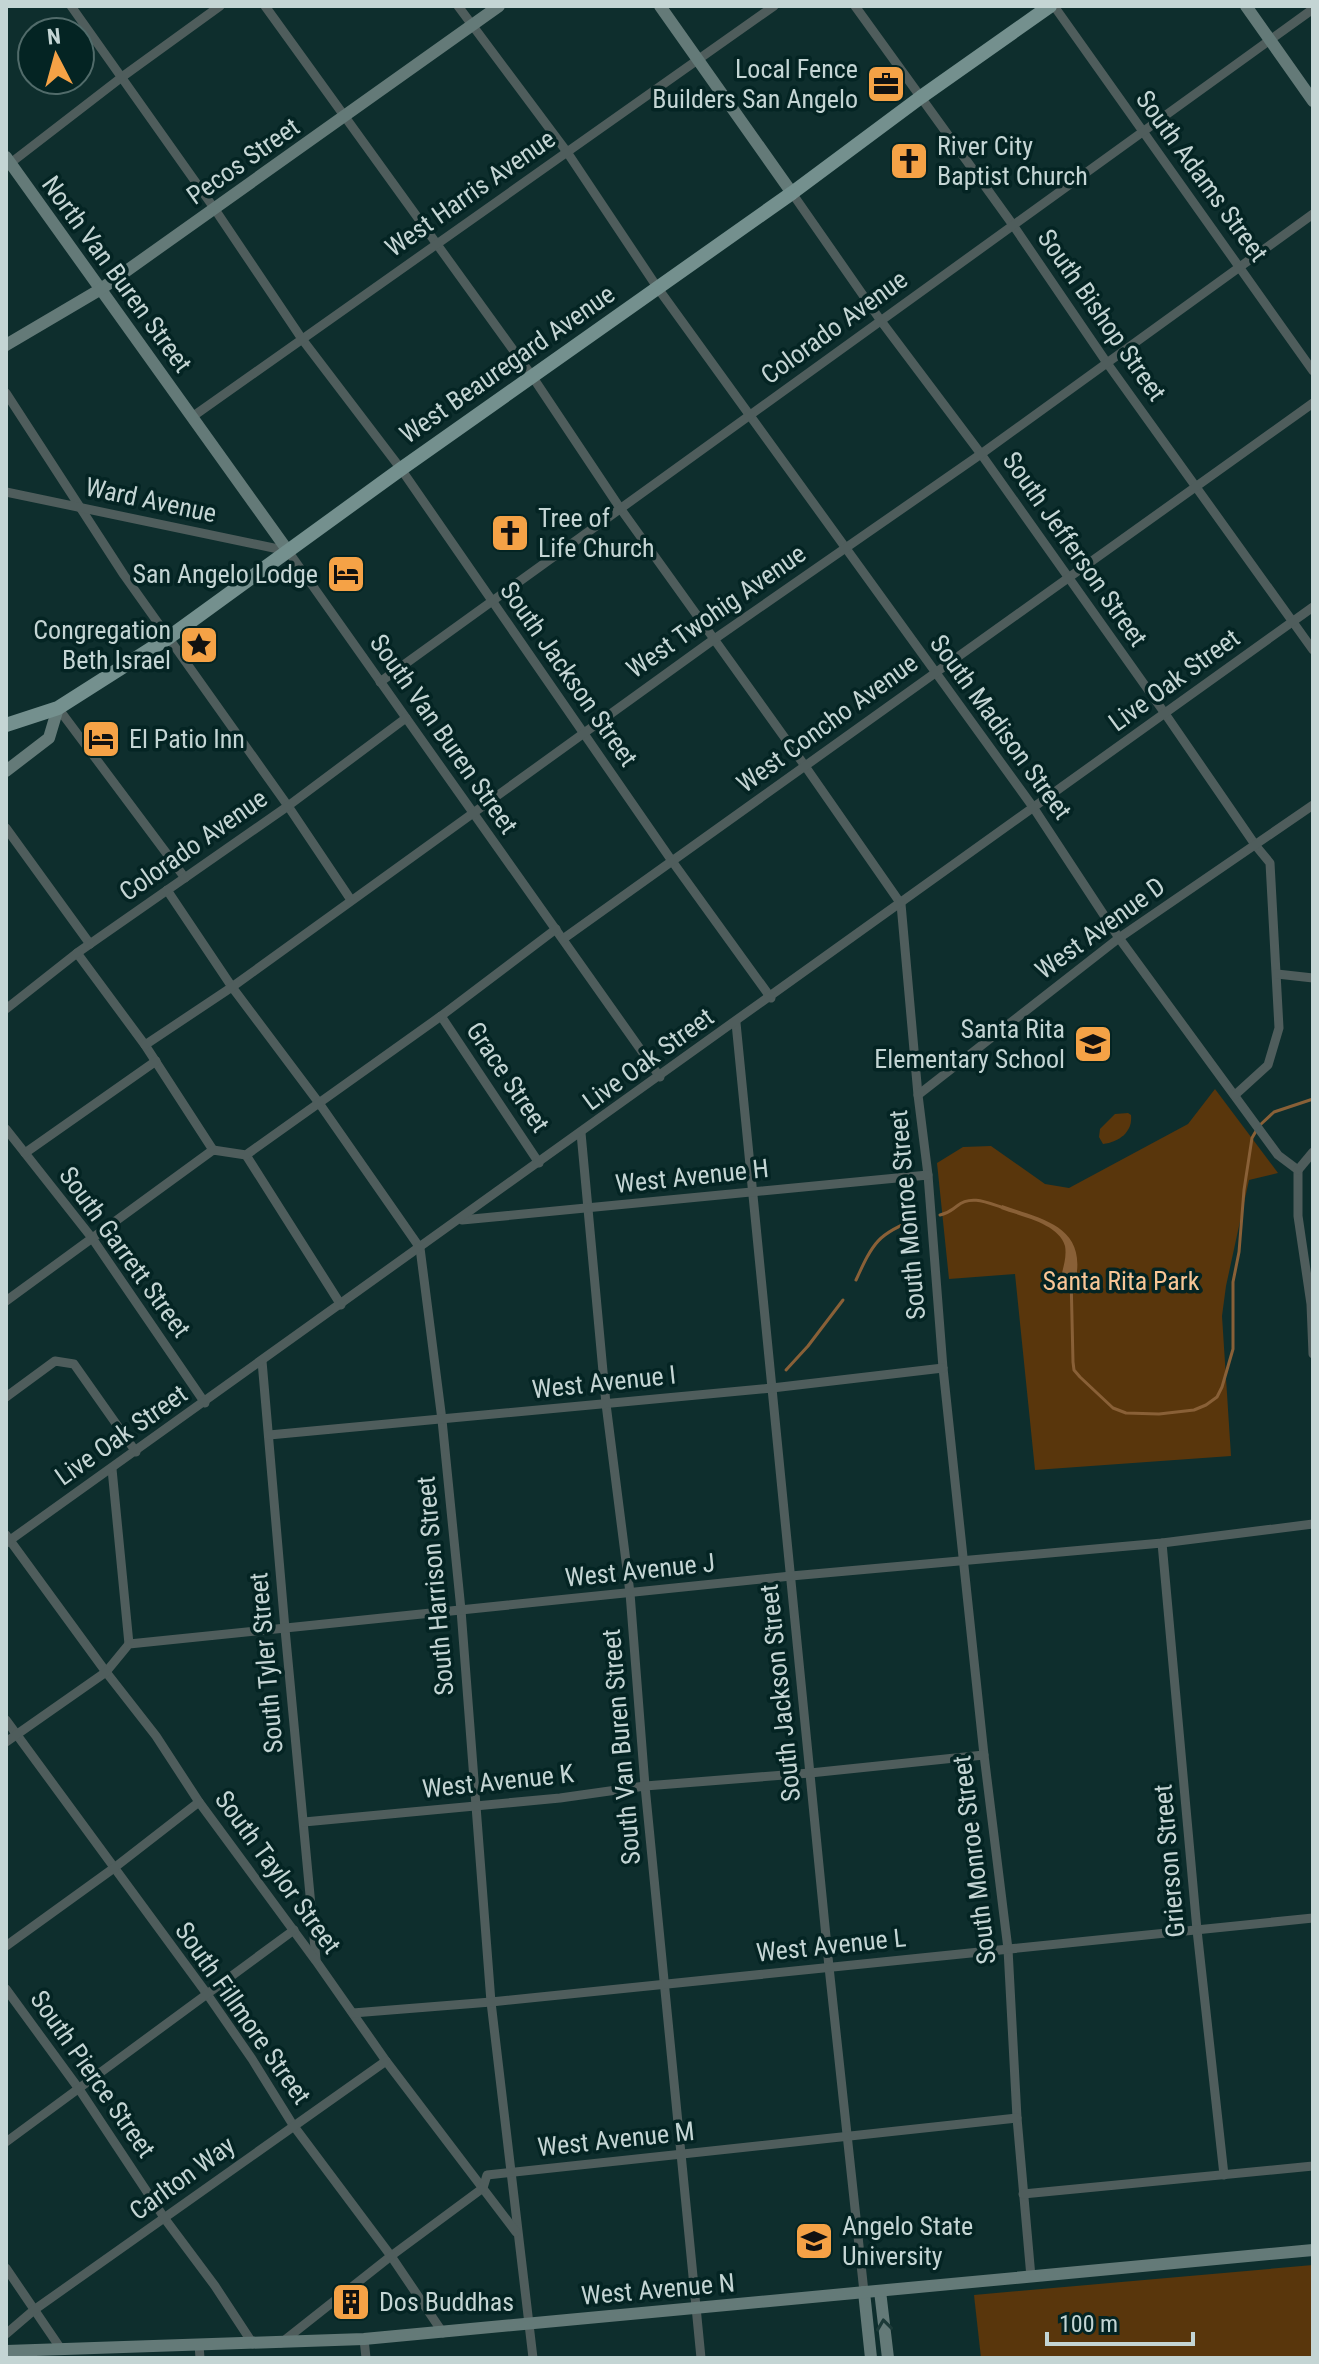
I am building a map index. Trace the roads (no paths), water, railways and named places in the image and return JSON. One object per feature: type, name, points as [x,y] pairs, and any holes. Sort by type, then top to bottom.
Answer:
[{"type":"main road","name":"West Beauregard Avenue","points":[[6,725],[58,708],[168,638],[1052,6]]},
{"type":"street","name":"South Jackson Street","points":[[71,6],[302,339],[401,469],[672,861],[771,998]]},
{"type":"street","points":[[7,162],[220,6]]},
{"type":"street","name":"South Monroe Street","points":[[265,6],[532,376],[620,508],[901,904],[928,1175],[943,1368],[1008,1949],[1017,2118],[1031,2277]]},
{"type":"street","name":"South Madison Street","points":[[458,6],[567,152],[657,287],[1033,807],[1119,938],[1278,1155],[1298,1170]]},
{"type":"street","name":"Pecos Street","points":[[6,345],[101,289],[499,6]]},
{"type":"street","name":"South Jefferson Street","points":[[660,6],[881,321],[981,454],[1270,863],[1279,1028],[1268,1065],[1235,1095]]},
{"type":"street","name":"West Harris Avenue","points":[[192,417],[774,6]]},
{"type":"street","name":"South Bishop Street","points":[[855,6],[1313,650]]},
{"type":"street","name":"South Adams Street","points":[[1052,6],[1313,371]]},
{"type":"street","points":[[1246,6],[1313,101]]},
{"type":"street","name":"Colorado Avenue","points":[[380,682],[1313,9]]},
{"type":"street","name":"North Van Buren Street","points":[[7,162],[192,417]]},
{"type":"street","name":"West Twohig Avenue","points":[[145,1045],[232,987],[472,811],[981,454],[1313,214]]},
{"type":"street","points":[[6,393],[168,638],[351,900]]},
{"type":"street","name":"West Concho Avenue","points":[[563,939],[1313,403]]},
{"type":"street","name":"South Van Buren Street","points":[[192,417],[660,1077]]},
{"type":"street","name":"Ward Avenue","points":[[6,492],[288,551]]},
{"type":"street","name":"Live Oak Street","points":[[7,1539],[205,1403],[1313,607]]},
{"type":"street","points":[[6,771],[49,738],[58,708]]},
{"type":"street","points":[[58,708],[185,878]]},
{"type":"street","name":"Colorado Avenue","points":[[6,1009],[77,953],[288,806],[406,718]]},
{"type":"street","name":"West Avenue D","points":[[918,1095],[1119,938],[1313,805]]},
{"type":"street","points":[[6,828],[90,944]]},
{"type":"street","name":"South Harrison Street","points":[[167,890],[232,987],[319,1103],[420,1248],[442,1420],[461,1610],[491,2002],[533,2358]]},
{"type":"street","points":[[6,1301],[213,1150],[246,1155],[441,1016],[556,929]]},
{"type":"street","points":[[77,953],[145,1045],[213,1150]]},
{"type":"street","points":[[1277,974],[1313,978]]},
{"type":"street","name":"Grace Street","points":[[441,1016],[539,1163]]},
{"type":"street","name":"South Jackson Street","points":[[736,1023],[829,1967],[871,2358]]},
{"type":"street","points":[[25,1153],[156,1061]]},
{"type":"street","name":"South Garrett Street","points":[[6,1129],[92,1238],[205,1403]]},
{"type":"street","name":"South Van Buren Street","points":[[581,1133],[606,1404],[630,1593],[645,1786],[701,2358]]},
{"type":"street","points":[[1313,1152],[1298,1170],[1298,1216],[1311,1304],[1313,1354]]},
{"type":"street","points":[[246,1155],[341,1305]]},
{"type":"street","name":"West Avenue H","points":[[459,1220],[928,1175]]},
{"type":"street","points":[[6,1397],[55,1361],[74,1364],[136,1452]]},
{"type":"street","name":"South Tyler Street","points":[[262,1361],[316,1961]]},
{"type":"street","name":"West Avenue I","points":[[269,1435],[772,1388],[943,1368]]},
{"type":"street","points":[[6,1742],[106,1672],[129,1644],[112,1469]]},
{"type":"street","name":"West Avenue J","points":[[129,1644],[791,1576],[1162,1543],[1313,1524]]},
{"type":"street","name":"South Taylor Street","points":[[7,1539],[156,1736],[199,1802],[386,2061],[517,2233]]},
{"type":"street","name":"Grierson Street","points":[[1162,1543],[1197,1930],[1224,2175]]},
{"type":"street","name":"South Fillmore Street","points":[[6,1720],[207,1994],[293,2125],[391,2256],[443,2333]]},
{"type":"street","name":"West Avenue K","points":[[304,1822],[984,1755]]},
{"type":"street","points":[[6,1946],[199,1802]]},
{"type":"street","name":"West Avenue L","points":[[353,2013],[491,2002],[1313,1918]]},
{"type":"street","points":[[6,2142],[294,1930]]},
{"type":"street","name":"South Pierce Street","points":[[6,1989],[79,2089],[253,2344]]},
{"type":"street","name":"Carlton Way","points":[[6,2334],[34,2310],[386,2061]]},
{"type":"street","name":"West Avenue M","points":[[281,2343],[483,2188],[487,2175],[1017,2118]]},
{"type":"street","points":[[1023,2194],[1313,2166]]},
{"type":"street","name":"West Avenue N","points":[[6,2351],[31,2354],[61,2349],[200,2352],[253,2344],[443,2333],[1313,2250]]},
{"type":"street","points":[[6,2268],[61,2349]]},
{"type":"street","points":[[880,2291],[888,2358]]},
{"type":"street","points":[[364,2339],[366,2358]]},
{"type":"waterway","points":[[1260,1125],[1274,1112],[1313,1099]]},
{"type":"waterway","points":[[1071,1276],[1074,1370],[1113,1408],[1126,1413],[1159,1414],[1194,1410],[1217,1397],[1233,1349],[1233,1282],[1244,1190],[1252,1138],[1256,1131]]},
{"type":"waterway","points":[[940,1215],[967,1201],[978,1200],[1001,1207]]},
{"type":"waterway","points":[[856,1280],[878,1241],[893,1229],[917,1219]]},
{"type":"waterway","points":[[786,1370],[843,1300]]},
{"type":"place","name":"Local Fence Builders San Angelo","points":[[886,84]]},
{"type":"place","name":"River City Baptist Church","points":[[909,161]]},
{"type":"place","name":"Tree of Life Church","points":[[510,533]]},
{"type":"place","name":"San Angelo Lodge","points":[[346,574]]},
{"type":"place","name":"Congregation Beth Israel","points":[[199,645]]},
{"type":"place","name":"El Patio Inn","points":[[101,739]]},
{"type":"place","name":"Santa Rita Elementary School","points":[[1093,1044]]},
{"type":"place","name":"Angelo State University","points":[[814,2241]]},
{"type":"place","name":"Dos Buddhas","points":[[351,2302]]},
{"type":"park label","name":"Santa Rita Park","points":[[1121,1281]]}]
